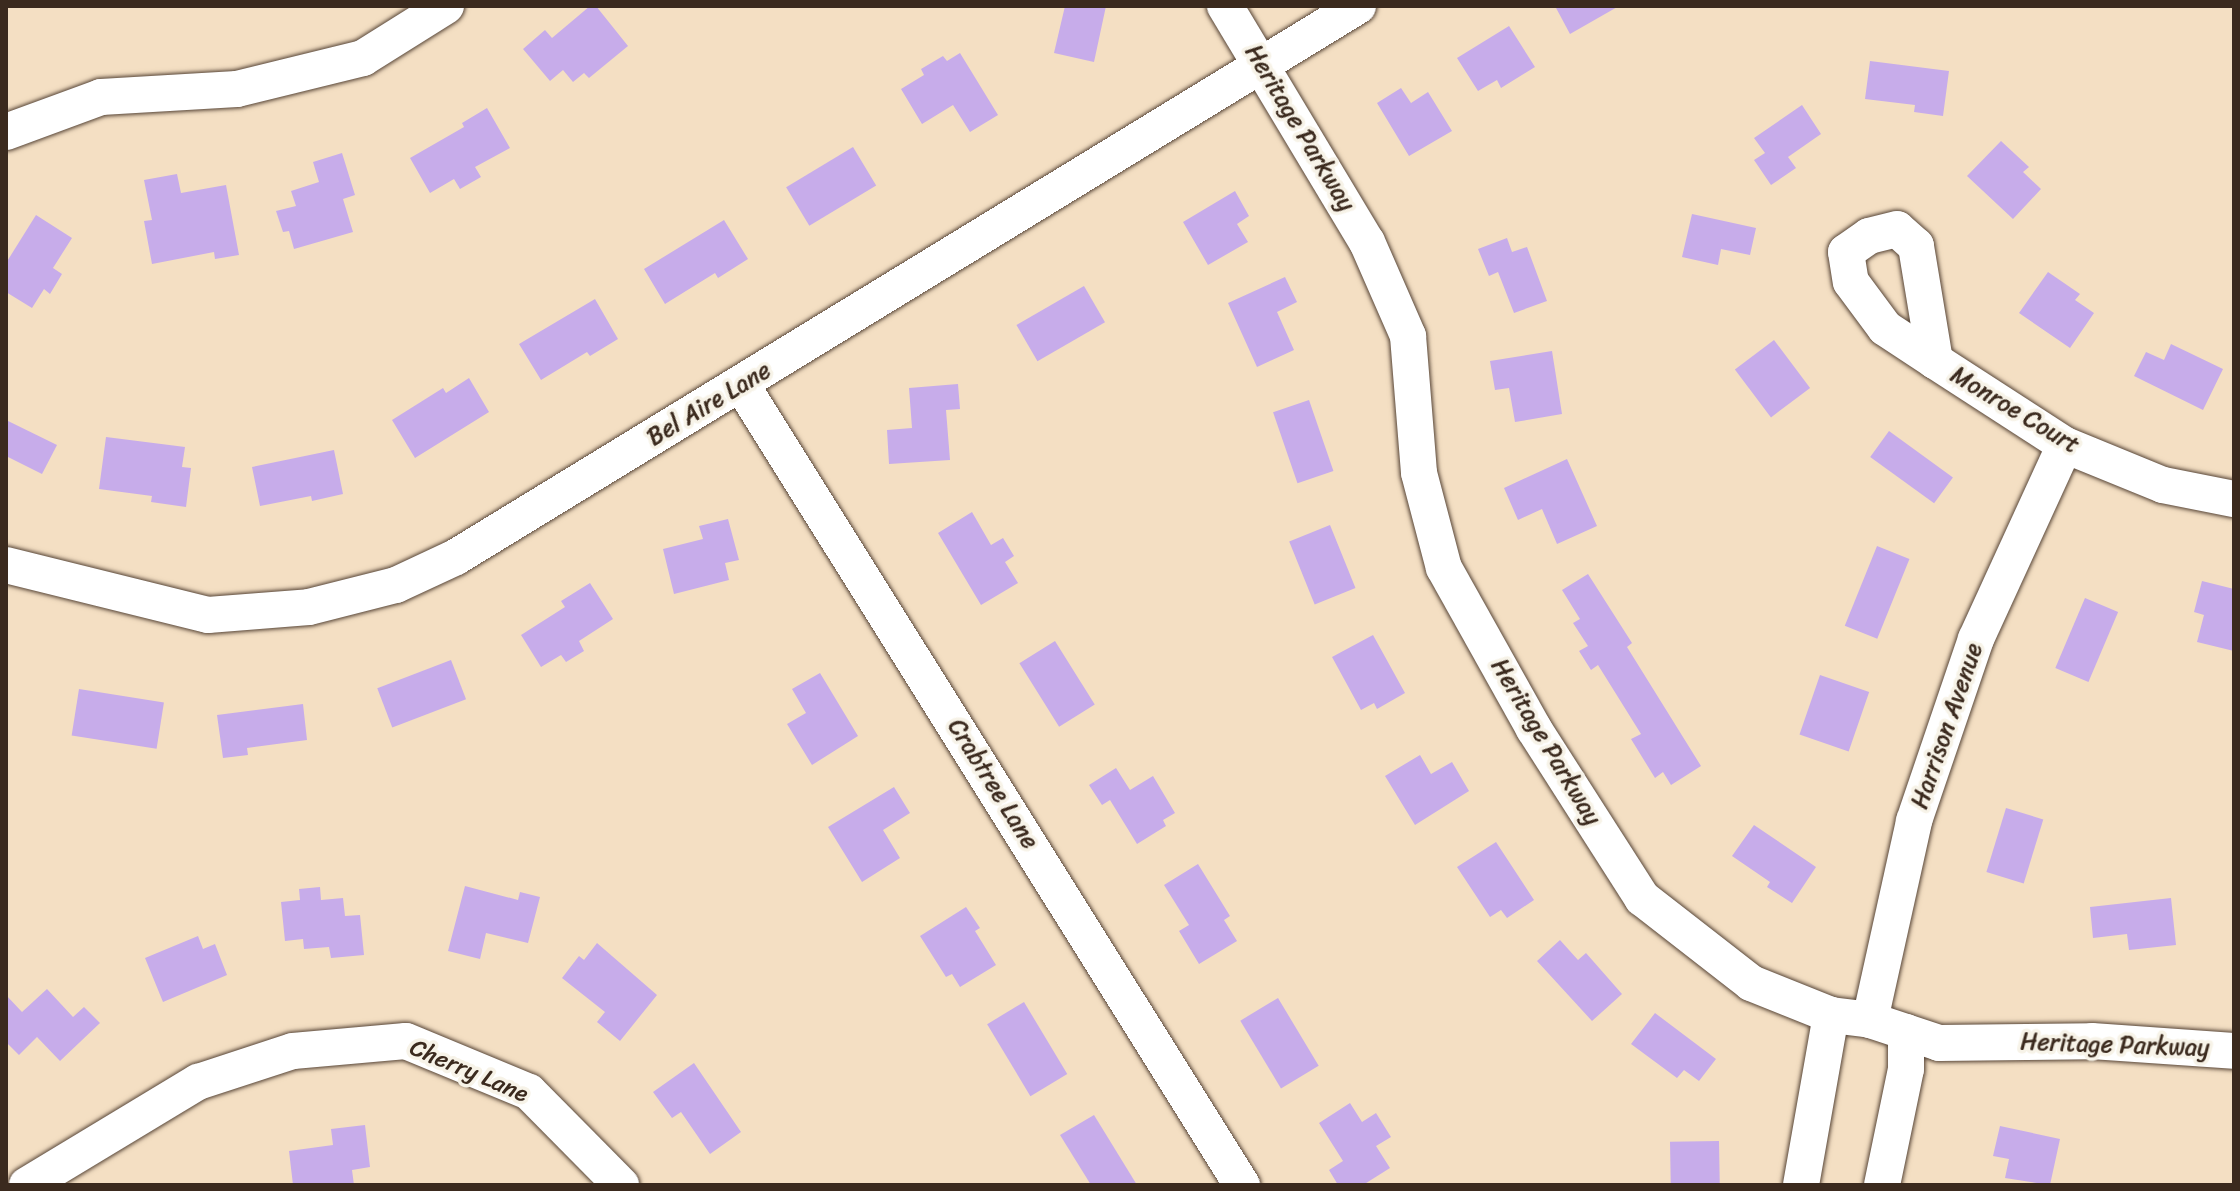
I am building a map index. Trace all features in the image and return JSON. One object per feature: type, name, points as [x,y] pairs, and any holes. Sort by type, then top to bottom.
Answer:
[{"type":"street","points":[[6,132],[101,97],[237,89],[363,58],[446,6]]},
{"type":"street","name":"Heritage Parkway","points":[[1225,6],[1263,64],[1367,242],[1408,336],[1419,473],[1444,568],[1534,729],[1642,898],[1751,983],[1831,1015],[1870,1020],[1939,1043],[2092,1041],[2234,1051]]},
{"type":"street","name":"Bel Aire Lane","points":[[6,565],[208,615],[309,607],[396,585],[456,557],[1358,6]]},
{"type":"street","name":"Monroe Court","points":[[1935,361],[2065,445],[2163,485],[2234,499]]},
{"type":"street","name":"Crabtree Lane","points":[[741,384],[1242,1185]]},
{"type":"street","name":"Harrison Avenue","points":[[1870,1020],[1914,821],[1976,639],[2065,445]]},
{"type":"street","points":[[1801,1185],[1831,1015]]},
{"type":"street","points":[[1882,1185],[1906,1069],[1906,1032]]},
{"type":"street","name":"Cherry Lane","points":[[27,1185],[198,1082],[293,1051],[406,1041],[529,1092],[621,1185]]},
{"type":"building","points":[[590,6],[596,6],[628,46],[589,78],[584,73],[573,82],[563,70],[550,81],[523,49],[545,30],[552,38]]},
{"type":"building","points":[[1065,6],[1106,6],[1094,62],[1054,53]]},
{"type":"building","points":[[1555,6],[1619,6],[1570,34]]},
{"type":"building","points":[[1509,26],[1535,67],[1501,88],[1497,80],[1478,91],[1457,58]]},
{"type":"building","points":[[960,53],[998,115],[970,132],[953,105],[922,124],[901,89],[924,75],[921,69],[943,56],[947,61]]},
{"type":"building","points":[[1870,61],[1949,71],[1943,116],[1914,112],[1915,105],[1865,99]]},
{"type":"building","points":[[1401,88],[1411,103],[1428,92],[1452,131],[1409,156],[1377,103]]},
{"type":"building","points":[[1802,105],[1821,134],[1788,157],[1796,168],[1771,185],[1754,160],[1765,153],[1754,138]]},
{"type":"building","points":[[487,108],[510,148],[475,167],[481,177],[460,189],[454,179],[430,193],[410,158],[464,127],[462,123]]},
{"type":"building","points":[[2001,141],[2029,167],[2023,172],[2041,189],[2013,219],[1967,176]]},
{"type":"building","points":[[853,147],[876,186],[809,226],[786,187]]},
{"type":"building","points":[[342,153],[355,195],[343,199],[353,232],[294,249],[289,231],[283,232],[276,211],[296,206],[291,191],[319,182],[313,162]]},
{"type":"building","points":[[177,174],[181,193],[226,185],[239,255],[215,259],[214,252],[152,264],[144,221],[152,220],[144,180]]},
{"type":"building","points":[[1235,191],[1249,216],[1237,224],[1248,242],[1208,265],[1183,222]]},
{"type":"building","points":[[1692,214],[1756,228],[1750,255],[1721,249],[1718,265],[1682,257]]},
{"type":"building","points":[[36,215],[72,238],[53,268],[62,274],[50,294],[44,289],[32,308],[6,292],[6,263]]},
{"type":"building","points":[[724,220],[748,259],[718,278],[715,273],[665,304],[644,269]]},
{"type":"building","points":[[1507,238],[1512,252],[1527,247],[1547,301],[1514,313],[1498,272],[1489,276],[1478,249]]},
{"type":"building","points":[[2048,272],[2080,294],[2075,300],[2094,313],[2070,348],[2019,313]]},
{"type":"building","points":[[1285,277],[1297,302],[1277,312],[1294,350],[1257,367],[1228,303]]},
{"type":"building","points":[[1084,286],[1105,322],[1037,361],[1016,325]]},
{"type":"building","points":[[595,299],[618,339],[590,356],[587,352],[541,380],[519,344]]},
{"type":"building","points":[[1774,340],[1810,388],[1771,417],[1735,369]]},
{"type":"building","points":[[2171,344],[2223,369],[2203,410],[2134,376],[2146,352],[2164,360]]},
{"type":"building","points":[[1552,351],[1562,414],[1515,422],[1509,388],[1495,390],[1490,361]]},
{"type":"building","points":[[469,378],[489,412],[415,458],[392,420],[443,388],[446,393]]},
{"type":"building","points":[[958,384],[960,409],[946,410],[950,460],[889,464],[887,430],[912,428],[909,388]]},
{"type":"building","points":[[1309,400],[1333,471],[1297,483],[1273,412]]},
{"type":"building","points":[[6,420],[57,445],[42,474],[6,456]]},
{"type":"building","points":[[1889,431],[1953,477],[1934,503],[1870,457]]},
{"type":"building","points":[[106,437],[185,447],[182,467],[191,468],[186,507],[151,502],[152,496],[99,489]]},
{"type":"building","points":[[334,450],[343,494],[312,501],[311,496],[260,506],[252,467]]},
{"type":"building","points":[[1567,459],[1597,526],[1557,544],[1542,509],[1518,520],[1504,488]]},
{"type":"building","points":[[972,512],[991,545],[1003,538],[1014,556],[1005,562],[1018,583],[981,605],[938,533]]},
{"type":"building","points":[[728,519],[739,560],[725,563],[729,580],[674,594],[663,549],[703,539],[699,526]]},
{"type":"building","points":[[1330,525],[1355,588],[1315,605],[1289,541]]},
{"type":"building","points":[[1877,546],[1909,559],[1877,639],[1845,626]]},
{"type":"building","points":[[1588,574],[1632,643],[1627,647],[1701,766],[1671,785],[1663,772],[1655,778],[1631,739],[1641,734],[1598,665],[1591,670],[1579,651],[1588,646],[1573,623],[1580,619],[1562,590]]},
{"type":"building","points":[[2202,581],[2234,589],[2234,651],[2197,642],[2204,615],[2194,612]]},
{"type":"building","points":[[590,583],[613,619],[579,641],[584,651],[566,662],[561,655],[541,667],[521,635],[565,607],[561,601]]},
{"type":"building","points":[[2085,598],[2118,612],[2088,682],[2055,668]]},
{"type":"building","points":[[1373,635],[1405,693],[1377,709],[1374,703],[1361,710],[1332,657]]},
{"type":"building","points":[[1055,641],[1095,705],[1059,727],[1019,663]]},
{"type":"building","points":[[451,660],[466,699],[392,728],[377,688]]},
{"type":"building","points":[[820,673],[858,736],[812,765],[787,724],[806,713],[792,689]]},
{"type":"building","points":[[1820,675],[1869,692],[1849,751],[1799,735]]},
{"type":"building","points":[[79,689],[164,702],[157,749],[72,735]]},
{"type":"building","points":[[303,704],[307,740],[247,748],[248,755],[223,758],[217,715]]},
{"type":"building","points":[[1420,755],[1431,774],[1452,762],[1469,791],[1415,825],[1385,776]]},
{"type":"building","points":[[1116,768],[1130,790],[1153,776],[1175,813],[1163,820],[1166,826],[1137,844],[1110,800],[1102,805],[1089,785]]},
{"type":"building","points":[[894,787],[910,813],[883,830],[900,858],[862,882],[828,827]]},
{"type":"building","points":[[2006,808],[2043,819],[2024,883],[1986,872]]},
{"type":"building","points":[[1754,825],[1816,867],[1792,903],[1767,887],[1770,882],[1732,856]]},
{"type":"building","points":[[1496,842],[1534,900],[1507,918],[1501,910],[1490,917],[1457,867]]},
{"type":"building","points":[[1198,864],[1230,916],[1224,920],[1237,941],[1199,964],[1179,931],[1189,925],[1164,885]]},
{"type":"building","points":[[465,886],[518,900],[520,892],[540,897],[528,943],[486,933],[480,959],[448,951]]},
{"type":"building","points":[[320,887],[321,900],[343,898],[345,916],[360,915],[364,955],[331,958],[329,947],[304,949],[303,939],[285,941],[281,902],[300,900],[299,889]]},
{"type":"building","points":[[2171,898],[2176,945],[2129,950],[2127,934],[2093,938],[2090,907]]},
{"type":"building","points":[[966,907],[980,928],[975,931],[996,965],[960,987],[952,974],[946,977],[920,936]]},
{"type":"building","points":[[198,936],[203,949],[215,944],[227,975],[163,1002],[145,958]]},
{"type":"building","points":[[1560,940],[1578,960],[1586,953],[1622,994],[1592,1021],[1537,961]]},
{"type":"building","points":[[597,943],[657,995],[620,1041],[597,1022],[605,1012],[562,978],[579,956],[584,960]]},
{"type":"building","points":[[47,989],[73,1017],[84,1007],[100,1023],[60,1061],[37,1037],[19,1055],[6,1042],[6,995],[22,1012]]},
{"type":"building","points":[[1278,998],[1319,1066],[1281,1088],[1240,1021]]},
{"type":"building","points":[[1024,1002],[1067,1074],[1030,1096],[987,1024]]},
{"type":"building","points":[[1655,1013],[1716,1059],[1699,1081],[1684,1070],[1677,1078],[1631,1044]]},
{"type":"building","points":[[694,1063],[741,1132],[710,1154],[681,1112],[672,1118],[653,1092]]},
{"type":"building","points":[[1350,1103],[1362,1122],[1376,1113],[1391,1137],[1376,1146],[1390,1168],[1363,1185],[1338,1185],[1329,1170],[1343,1161],[1319,1123]]},
{"type":"building","points":[[1094,1115],[1137,1185],[1091,1185],[1060,1135]]},
{"type":"building","points":[[365,1125],[370,1167],[352,1170],[354,1185],[293,1185],[289,1151],[333,1145],[331,1129]]},
{"type":"building","points":[[2000,1126],[2060,1139],[2050,1185],[2005,1178],[2009,1159],[1993,1156]]},
{"type":"building","points":[[1719,1141],[1720,1185],[1671,1185],[1670,1142]]}]
